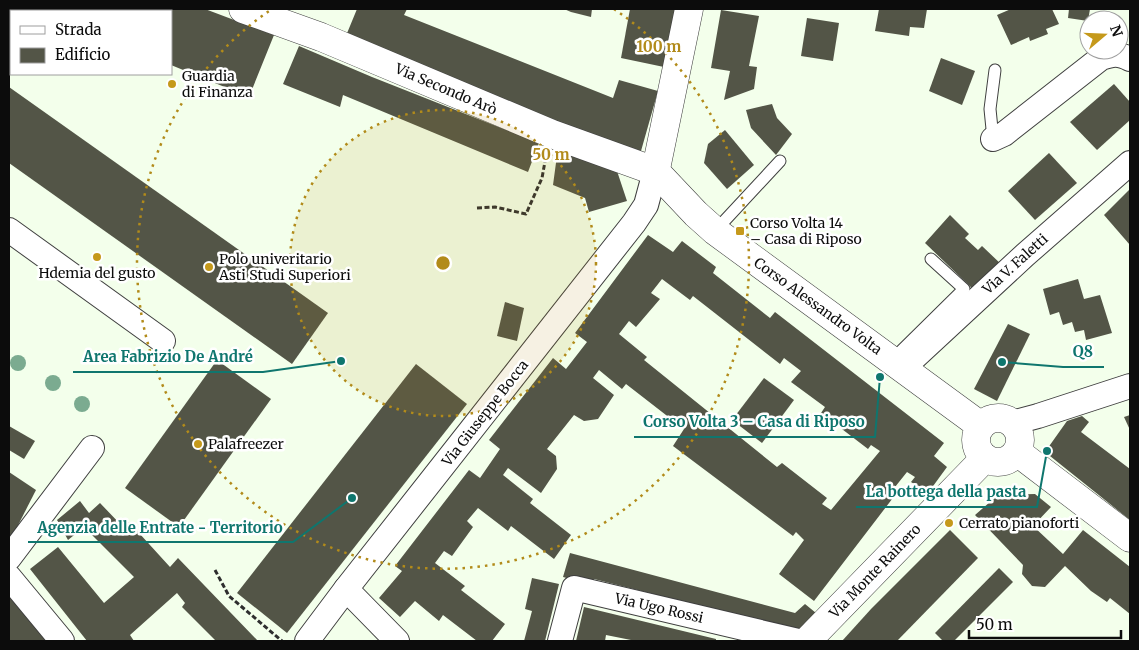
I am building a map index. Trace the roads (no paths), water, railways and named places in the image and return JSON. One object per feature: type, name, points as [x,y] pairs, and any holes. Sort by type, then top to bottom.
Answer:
[{"type":"street","name":"Via Secondo Arò","points":[[243,9],[321,38],[552,134],[655,172]]},
{"type":"street","points":[[655,172],[689,9]]},
{"type":"street","points":[[994,139],[1004,134],[1100,58],[1122,55],[1130,60]]},
{"type":"street","name":"Via V. Faletti","points":[[897,364],[1130,163]]},
{"type":"street","name":"Corso Alessandro Volta","points":[[655,172],[715,231],[981,426]]},
{"type":"street","name":"Via Giuseppe Bocca","points":[[307,641],[634,223],[646,205],[655,172]]},
{"type":"street","points":[[9,230],[163,341]]},
{"type":"street","points":[[1012,423],[1130,386]]},
{"type":"street","points":[[999,418],[1012,423],[1019,433],[1020,440],[1016,452],[1008,460],[1002,462],[990,461],[985,458],[980,453],[976,439],[977,432],[981,426],[986,421],[999,418]]},
{"type":"street","points":[[9,558],[92,448]]},
{"type":"street","points":[[1016,452],[1130,538]]},
{"type":"street","name":"Via Monte Rainero","points":[[807,641],[985,458]]},
{"type":"street","points":[[9,577],[62,641]]},
{"type":"street","name":"Via Ugo Rossi","points":[[560,641],[574,588],[798,641]]},
{"type":"street","points":[[346,589],[398,641]]},
{"type":"lane","points":[[994,70],[990,109],[994,139]]},
{"type":"lane","points":[[715,231],[780,161]]},
{"type":"lane","points":[[897,364],[964,289],[931,259]]},
{"type":"place","name":"Guardia di Finanza","points":[[172,84]]},
{"type":"place","name":"Corso Volta 14 – Casa di Riposo","points":[[740,231]]},
{"type":"place","name":"Hdemia del gusto","points":[[97,257]]},
{"type":"place","name":"Polo univeritario Asti Studi Superiori","points":[[209,267]]},
{"type":"place","name":"Area Fabrizio De André","points":[[341,361]]},
{"type":"place","name":"Q8","points":[[1002,362]]},
{"type":"place","name":"Corso Volta 3 – Casa di Riposo","points":[[880,377]]},
{"type":"place","name":"Palafreezer","points":[[198,444]]},
{"type":"place","name":"La bottega della pasta","points":[[1047,451]]},
{"type":"place","name":"Agenzia delle Entrate - Territorio","points":[[352,498]]},
{"type":"place","name":"Cerrato pianoforti","points":[[949,523]]}]
